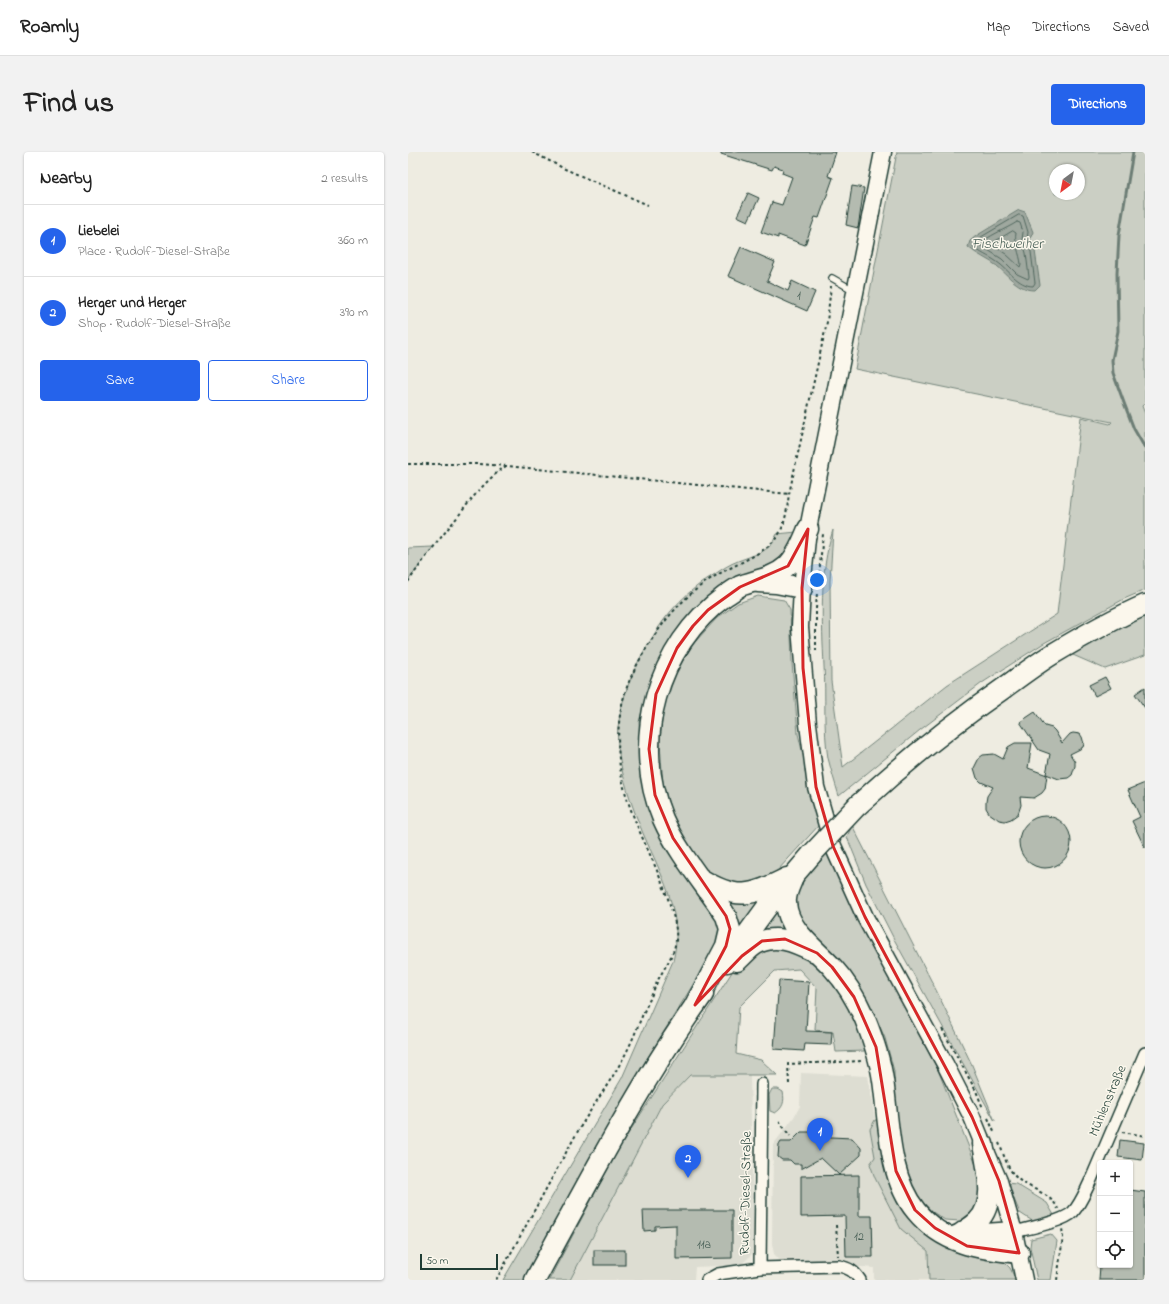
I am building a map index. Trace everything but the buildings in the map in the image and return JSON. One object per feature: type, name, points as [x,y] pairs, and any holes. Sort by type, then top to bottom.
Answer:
[{"type":"highway","points":[[696,1005],[726,946],[730,929],[726,916],[672,838],[655,795],[651,776],[649,749],[650,723],[656,694],[666,669],[677,648],[693,626],[708,610],[725,596],[740,587],[756,582],[788,566],[800,547],[816,529]]},
{"type":"highway","points":[[756,582],[776,583],[802,588]]},
{"type":"highway","points":[[535,1280],[631,1106],[696,1005],[751,928],[812,854],[858,806],[890,776],[932,741],[988,699],[1050,655],[1145,605]]},
{"type":"highway","points":[[699,878],[716,888],[731,893],[740,894],[758,892],[794,874]]},
{"type":"highway","points":[[794,874],[786,895],[787,910],[796,927],[817,953],[844,981],[854,997],[873,1040],[883,1079],[891,1145],[896,1171],[902,1188],[915,1210],[925,1221],[952,1236],[966,1246],[992,1251],[1019,1253]]},
{"type":"highway","points":[[696,1005],[755,944],[770,939],[785,939],[817,953]]},
{"type":"highway","points":[[952,1236],[978,1221],[988,1202],[992,1140]]},
{"type":"highway","points":[[952,1236],[1014,1232]]},
{"type":"main road","points":[[883,152],[855,291],[816,529],[802,588],[800,627],[808,724],[816,787],[833,846],[865,917],[972,1117],[992,1140],[999,1181],[1014,1232],[1024,1280]]},
{"type":"street","name":"Mühlenstraße","points":[[1014,1232],[1061,1219],[1072,1212],[1081,1201],[1145,1053]]},
{"type":"street","name":"Rudolf-Diesel-Straße","points":[[762,1084],[760,1268],[839,1266],[849,1268],[860,1280]]},
{"type":"street","points":[[707,1280],[718,1274],[760,1268]]},
{"type":"lane","points":[[832,278],[855,291]]},
{"type":"path","points":[[532,152],[648,205]]},
{"type":"path","points":[[496,1280],[579,1130],[627,1053],[658,979],[672,956],[676,939],[675,924],[666,892],[629,805],[621,774],[618,747],[619,724],[623,700],[630,680],[653,637],[668,617],[685,599],[704,583],[730,567],[759,553],[771,544],[779,533],[787,513],[789,494],[827,322],[832,278]]},
{"type":"path","points":[[408,464],[507,466],[789,494]]},
{"type":"path","points":[[408,582],[433,547],[480,489],[495,474],[507,466]]},
{"type":"path","points":[[816,529],[816,653]]},
{"type":"path","points":[[940,1026],[976,1091],[992,1140],[1011,1170],[1017,1178],[1049,1198],[1058,1206],[1063,1237],[1057,1280]]},
{"type":"path","points":[[789,1084],[788,1064],[879,1060]]},
{"type":"path","points":[[779,1121],[790,1136]]},
{"type":"path","points":[[1111,1131],[1145,1136]]},
{"type":"path","points":[[836,1225],[839,1266]]},
{"type":"highlighted area","points":[[808,529],[802,588],[803,668],[816,787],[833,846],[865,917],[972,1117],[999,1181],[1019,1253],[967,1246],[935,1228],[915,1210],[896,1171],[876,1047],[854,997],[832,967],[817,953],[785,939],[762,941],[742,956],[695,1005],[726,946],[730,929],[726,916],[673,838],[655,795],[649,749],[656,694],[677,648],[693,626],[708,610],[740,587],[788,566]]},
{"type":"shaded area","points":[[897,152],[1145,152],[1145,403],[1142,406],[1145,414],[1145,590],[1124,599],[1044,643],[982,683],[920,730],[839,796],[826,747],[822,598],[825,563],[833,530],[830,581],[831,681],[843,767],[947,685],[1057,614],[1081,417],[1110,424],[1112,422],[855,369]]},
{"type":"shaded area","points":[[797,532],[789,551],[774,567],[741,579],[648,690],[639,722],[640,748],[717,914],[723,933],[717,946],[642,1067],[526,1280],[503,1280],[622,1078],[673,961],[676,947],[676,932],[672,904],[663,877],[633,807],[627,790],[619,756],[618,727],[622,703],[634,670],[658,628],[679,602],[696,587],[735,562],[769,547],[777,534]]},
{"type":"shaded area","points":[[433,547],[408,581],[408,548]]},
{"type":"shaded area","points":[[758,596],[784,600],[790,610],[792,663],[798,734],[820,824],[778,870],[757,886],[736,886],[720,881],[701,865],[675,825],[663,784],[660,742],[663,710],[673,676],[694,643],[717,618],[738,603]]},
{"type":"shaded area","points":[[1145,610],[1145,655],[1105,669],[1066,652]]},
{"type":"shaded area","points":[[852,825],[937,992],[972,1065],[995,1121],[895,941],[866,884],[847,837]]},
{"type":"shaded area","points":[[826,850],[857,918],[938,1070],[980,1175],[979,1206],[961,1221],[945,1220],[931,1211],[920,1199],[911,1183],[900,1144],[895,1110],[894,1071],[885,1038],[874,1014],[798,921],[792,900],[798,884]]},
{"type":"shaded area","points":[[772,890],[738,932],[724,900]]},
{"type":"shaded area","points":[[780,902],[795,937],[756,934]]},
{"type":"shaded area","points":[[768,944],[797,951],[824,970],[841,993],[855,1018],[867,1044],[864,1051],[836,1052],[833,1032],[815,1030],[817,988],[799,969],[775,971],[739,1007],[736,1054],[761,1060],[777,1075],[690,1075],[662,1104],[570,1280],[549,1280],[619,1148],[732,972],[748,954]]},
{"type":"shaded area","points":[[801,1073],[868,1076],[875,1120],[870,1129],[875,1157],[875,1178],[887,1200],[916,1240],[928,1251],[929,1280],[874,1280],[874,1268],[789,1264],[780,1260],[774,1254],[772,1244],[773,1145],[794,1117],[800,1106]]},
{"type":"shaded area","points":[[690,1075],[750,1075],[754,1252],[741,1265],[695,1267],[694,1280],[570,1280],[662,1104]]},
{"type":"shaded area","points":[[772,1089],[778,1089],[783,1092],[784,1096],[782,1107],[775,1113],[770,1111],[769,1095]]},
{"type":"shaded area","points":[[875,1120],[880,1120],[888,1177],[897,1197],[1002,1260],[1010,1268],[1016,1280],[929,1280],[928,1251],[901,1229],[875,1178],[870,1164],[875,1157],[870,1129]]},
{"type":"shaded area","points":[[1007,1183],[1016,1184],[1047,1203],[1054,1215],[1034,1222],[1020,1213]]},
{"type":"shaded area","points":[[1051,1234],[1057,1241],[1051,1280],[1037,1280],[1030,1247],[1031,1239]]},
{"type":"water","name":"Fischweiher","points":[[1019,210],[1025,212],[1033,232],[1030,239],[1035,251],[1040,285],[1035,290],[1024,288],[1019,285],[997,266],[968,247],[970,241],[976,236]]},
{"type":"waterway","points":[[1133,152],[1119,235],[1117,273],[1118,331],[1112,360],[1113,373],[1124,403],[1134,429],[1145,448]]},
{"type":"place","name":"Liebelei","points":[[820,1151]]},
{"type":"place","name":"Herger und Herger","points":[[688,1178]]}]
